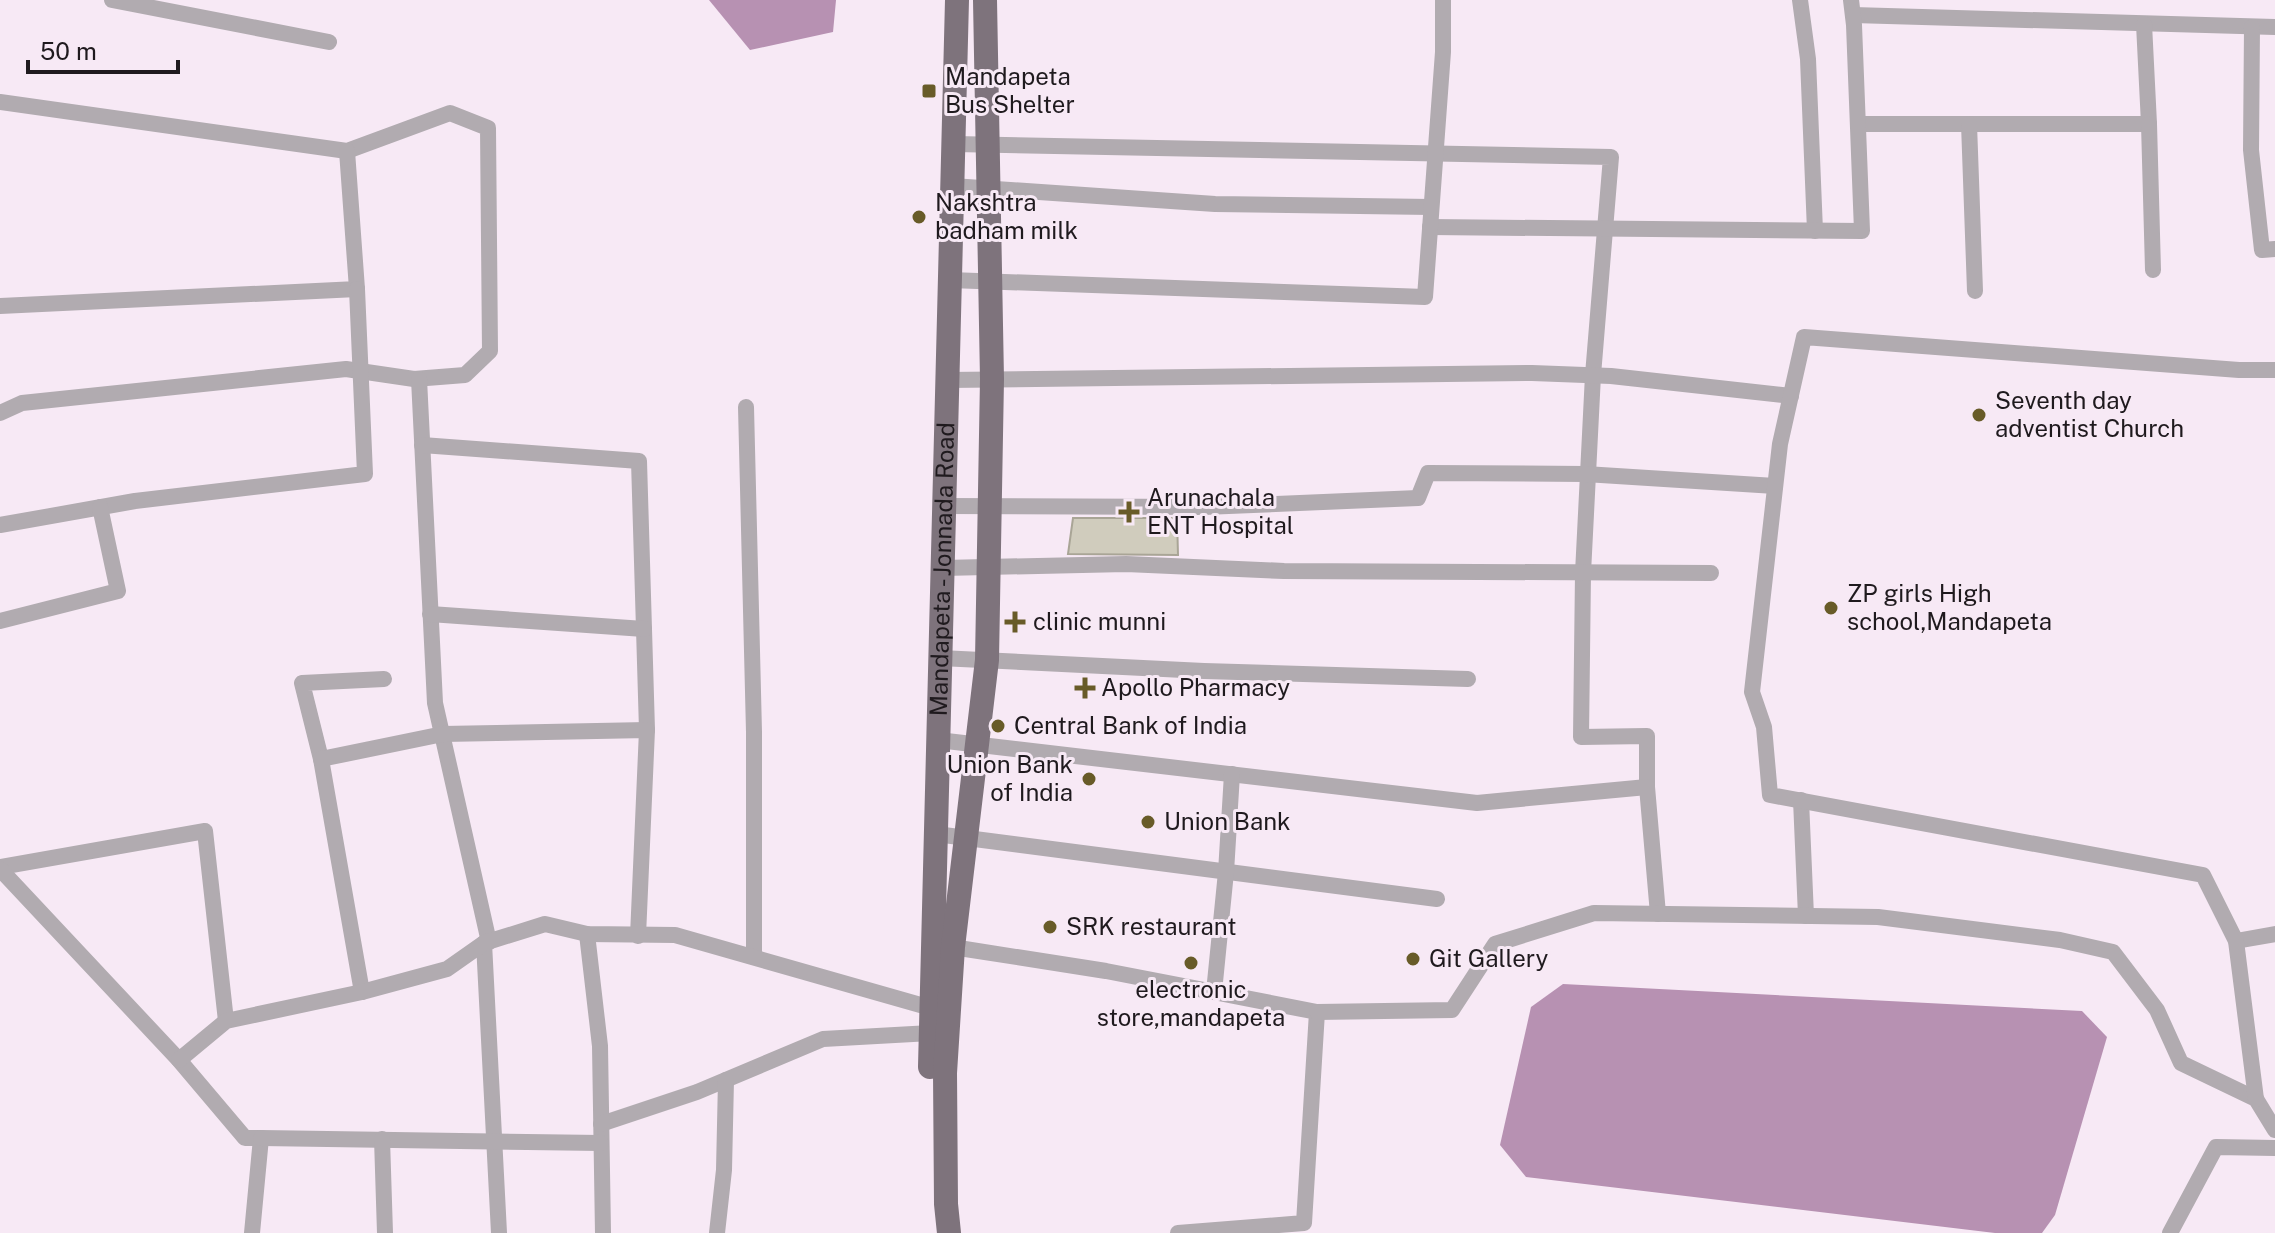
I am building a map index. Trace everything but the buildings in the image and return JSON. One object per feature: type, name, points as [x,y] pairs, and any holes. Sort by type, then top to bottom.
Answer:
[{"type":"main road","name":"Mandapeta - Jonnada Road","points":[[934,1233],[930,1184],[931,1008],[943,945],[936,834],[957,0]]},
{"type":"main road","points":[[949,1233],[943,945],[966,838],[987,660],[992,379],[985,0]]},
{"type":"street","points":[[112,0],[150,4],[329,42]]},
{"type":"street","points":[[950,280],[1425,297],[1443,0]]},
{"type":"street","points":[[1800,0],[1808,59],[1815,231]]},
{"type":"street","points":[[1430,227],[1862,231],[1852,8],[2144,24],[2275,27]]},
{"type":"street","points":[[2144,24],[2153,270]]},
{"type":"street","points":[[2252,27],[2251,150],[2262,250],[2275,249]]},
{"type":"street","points":[[0,102],[347,151],[450,113],[488,128],[490,351],[465,375],[419,379],[346,369],[22,403],[0,413]]},
{"type":"street","points":[[1858,124],[2149,124]]},
{"type":"street","points":[[1969,124],[1975,291]]},
{"type":"street","points":[[954,144],[1611,157],[1593,375],[1583,573],[1581,737],[1647,736],[1647,787],[1658,914]]},
{"type":"street","points":[[0,525],[100,507],[365,474],[347,151]]},
{"type":"street","points":[[952,186],[1215,204],[1431,207]]},
{"type":"street","points":[[0,306],[357,289]]},
{"type":"street","points":[[2275,370],[2239,370],[1804,337],[1780,444],[1752,692],[1764,727],[1770,795],[2203,875],[2236,941],[2256,1099],[2275,1130]]},
{"type":"street","points":[[947,380],[1532,373],[1593,375],[1791,396]]},
{"type":"street","points":[[419,379],[435,703],[486,943],[499,1233]]},
{"type":"street","points":[[746,407],[754,732],[754,957]]},
{"type":"street","points":[[422,445],[639,461],[647,730],[638,936]]},
{"type":"street","points":[[944,506],[1204,507],[1418,498],[1428,473],[1589,474],[1775,486]]},
{"type":"street","points":[[0,621],[118,591],[100,507]]},
{"type":"street","points":[[943,568],[1126,564],[1284,571],[1711,573]]},
{"type":"street","points":[[430,614],[644,629]]},
{"type":"street","points":[[940,658],[1468,679]]},
{"type":"street","points":[[362,992],[321,759],[302,683],[384,679]]},
{"type":"street","points":[[321,759],[443,734],[647,730]]},
{"type":"street","points":[[938,740],[1477,803],[1647,787]]},
{"type":"street","points":[[1214,992],[1232,774]]},
{"type":"street","points":[[1801,800],[1806,916]]},
{"type":"street","points":[[0,868],[205,831],[226,1021]]},
{"type":"street","points":[[936,834],[1437,899]]},
{"type":"street","points":[[0,868],[179,1060],[245,1138],[601,1143]]},
{"type":"street","points":[[943,945],[1106,971],[1317,1012],[1452,1010],[1495,944],[1594,913],[1878,917],[2060,940],[2113,952],[2157,1010],[2181,1063],[2256,1099]]},
{"type":"street","points":[[179,1060],[226,1021],[362,992],[447,969],[486,943],[545,924],[587,934],[675,935],[931,1008]]},
{"type":"street","points":[[587,934],[600,1046],[603,1233]]},
{"type":"street","points":[[2236,941],[2275,934]]},
{"type":"street","points":[[1178,1233],[1304,1228],[1317,1012]]},
{"type":"street","points":[[601,1124],[697,1092],[823,1039],[931,1033]]},
{"type":"street","points":[[717,1233],[724,1170],[726,1080]]},
{"type":"street","points":[[252,1233],[261,1138]]},
{"type":"street","points":[[382,1139],[385,1233]]},
{"type":"street","points":[[2170,1233],[2216,1147],[2275,1148]]},
{"type":"shaded area","points":[[709,0],[836,0],[833,32],[750,50]]},
{"type":"shaded area","points":[[1563,984],[2082,1011],[2107,1037],[2055,1215],[2042,1233],[1995,1233],[1526,1177],[1500,1145],[1531,1007]]},
{"type":"place","name":"Mandapeta Bus Shelter","points":[[929,91]]},
{"type":"place","name":"Nakshtra badham milk","points":[[919,217]]},
{"type":"place","name":"Seventh day adventist Church","points":[[1979,415]]},
{"type":"place","name":"Arunachala ENT Hospital","points":[[1129,512]]},
{"type":"place","name":"ZP girls High school,Mandapeta","points":[[1831,608]]},
{"type":"place","name":"clinic munni","points":[[1015,622]]},
{"type":"place","name":"Apollo Pharmacy","points":[[1085,688]]},
{"type":"place","name":"Central Bank of India","points":[[998,726]]},
{"type":"place","name":"Union Bank of India","points":[[1089,779]]},
{"type":"place","name":"Union Bank","points":[[1148,822]]},
{"type":"place","name":"SRK restaurant","points":[[1050,927]]},
{"type":"place","name":"Git Gallery","points":[[1413,959]]},
{"type":"place","name":"electronic store,mandapeta","points":[[1191,963]]}]
